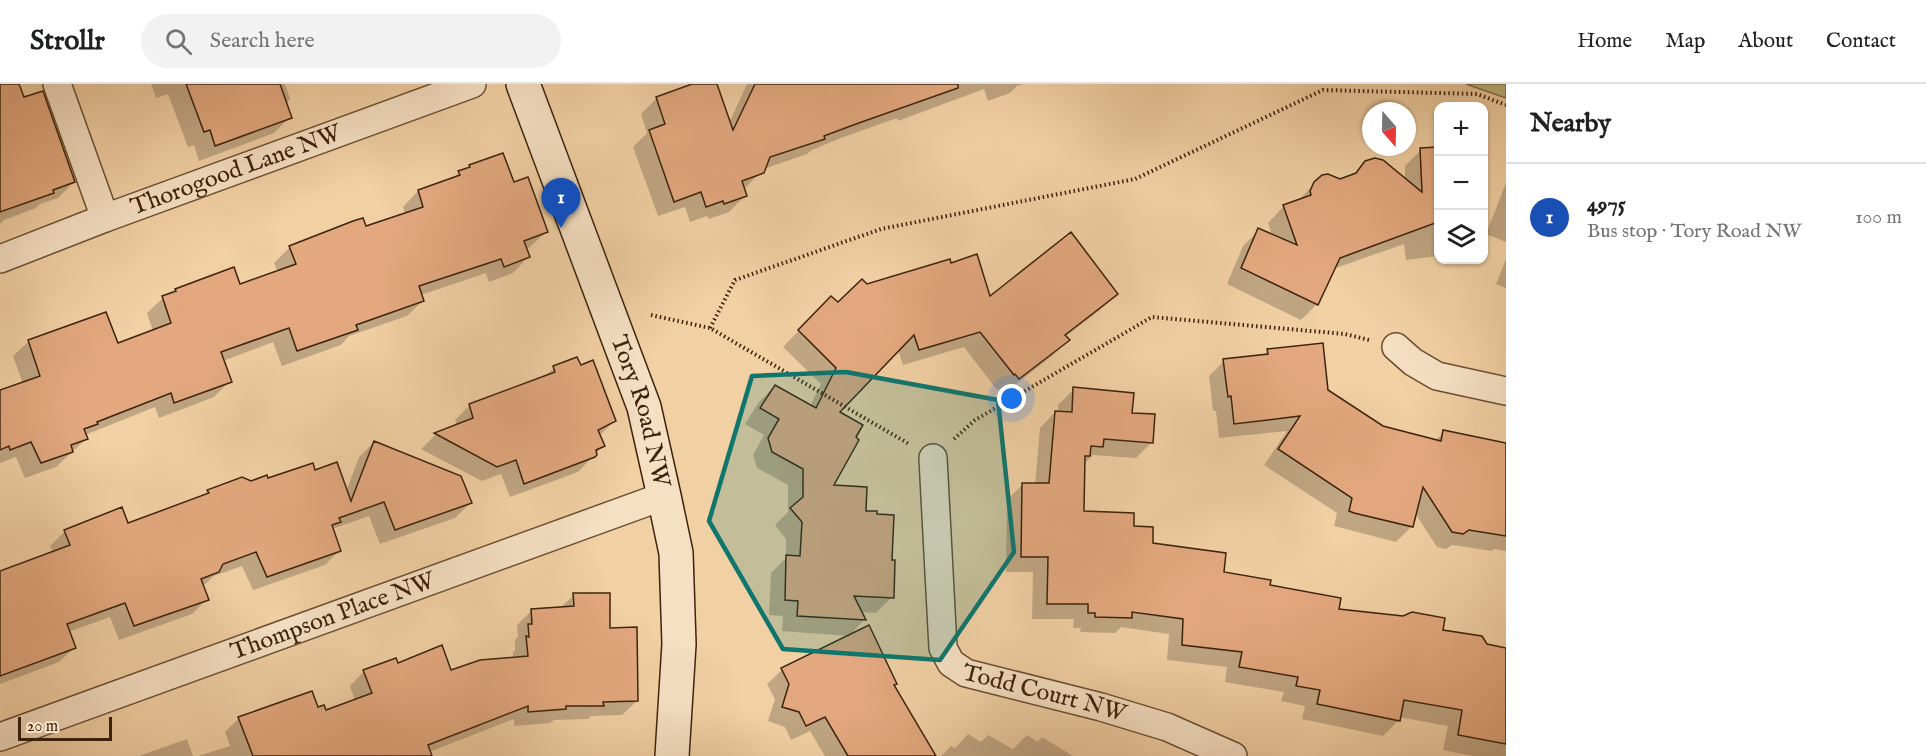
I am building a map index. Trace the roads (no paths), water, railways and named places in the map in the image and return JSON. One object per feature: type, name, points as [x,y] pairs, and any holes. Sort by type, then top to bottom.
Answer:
[{"type":"street","points":[[57,84],[105,218]]},
{"type":"street","name":"Thorogood Lane NW","points":[[0,259],[105,218],[472,84]]},
{"type":"street","name":"Tory Road NW","points":[[523,84],[644,407],[664,496],[676,553],[678,632],[672,756]]},
{"type":"street","points":[[1396,347],[1413,362],[1437,376],[1506,390]]},
{"type":"street","name":"Todd Court NW","points":[[933,458],[943,648],[951,663],[966,673],[1101,707],[1167,727],[1233,756]]},
{"type":"street","name":"Thompson Place NW","points":[[0,737],[664,496]]},
{"type":"place","name":"4975","points":[[561,228]]}]
